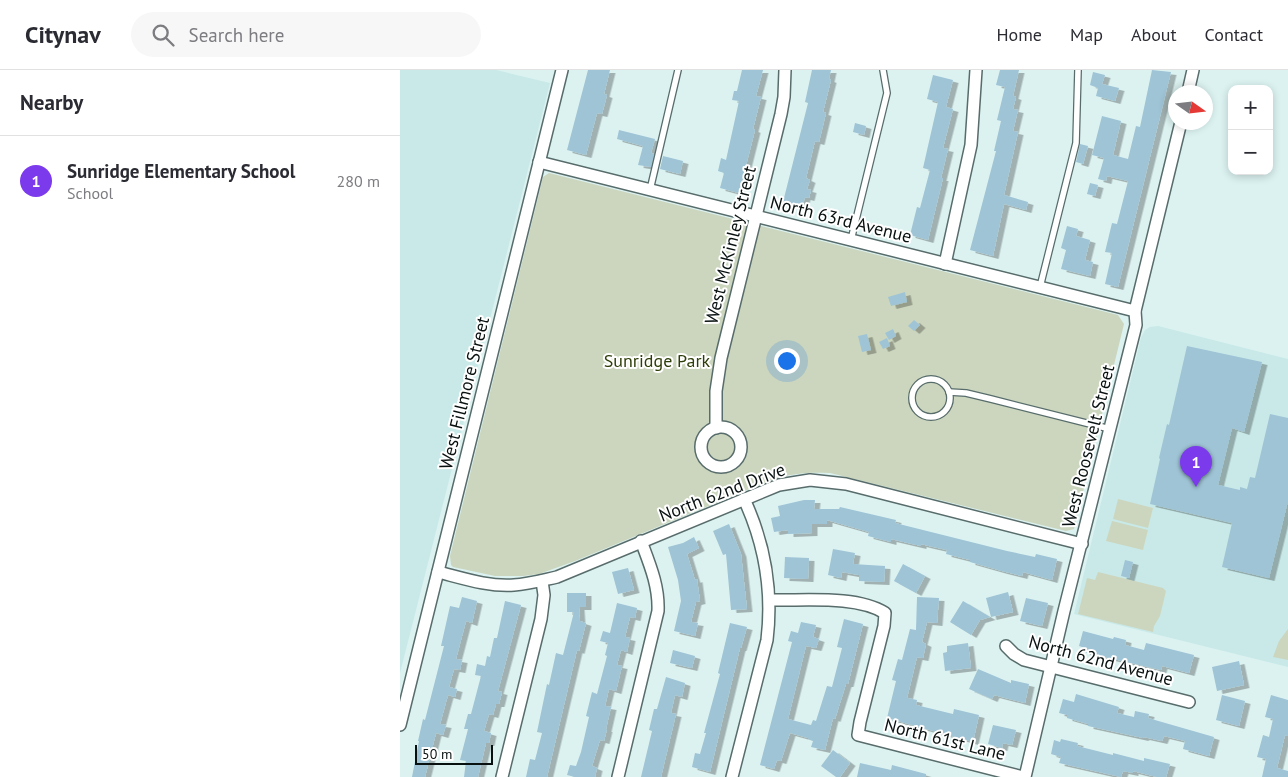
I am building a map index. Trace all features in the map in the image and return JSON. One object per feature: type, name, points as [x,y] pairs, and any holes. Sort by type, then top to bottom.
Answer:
[{"type":"street","name":"West Fillmore Street","points":[[400,725],[562,70]]},
{"type":"street","name":"West McKinley Street","points":[[716,428],[716,391],[720,358],[781,114],[785,70]]},
{"type":"street","points":[[945,264],[971,145],[976,70]]},
{"type":"street","points":[[1190,85],[1194,70]]},
{"type":"street","name":"West Roosevelt Street","points":[[1024,777],[1136,325],[1135,310],[1179,130]]},
{"type":"street","name":"North 63rd Avenue","points":[[539,162],[1135,310]]},
{"type":"street","name":"North 62nd Drive","points":[[438,572],[502,585],[542,581],[557,577],[744,499],[788,483],[810,480],[846,484],[1082,544]]},
{"type":"street","points":[[732,777],[767,640],[770,600],[766,565],[761,544],[744,499]]},
{"type":"street","points":[[618,777],[658,611],[655,580],[641,542]]},
{"type":"street","points":[[502,777],[541,619],[544,595],[542,581]]},
{"type":"street","name":"North 61st Lane","points":[[770,600],[850,602],[875,607],[884,613],[884,626],[858,735],[1024,777]]},
{"type":"street","name":"North 62nd Avenue","points":[[1006,646],[1024,660],[1189,702]]},
{"type":"lane","points":[[650,190],[678,70]]},
{"type":"lane","points":[[851,240],[887,93],[883,70]]},
{"type":"lane","points":[[1040,287],[1076,143],[1078,70]]},
{"type":"lane","points":[[929,379],[942,382],[949,392],[949,404],[937,416],[925,416],[920,413],[914,403],[914,390],[923,381],[929,379]]},
{"type":"lane","points":[[949,392],[966,393],[1110,429]]},
{"type":"shaded area","points":[[400,70],[496,70],[550,83],[400,673]]},
{"type":"shaded area","points":[[1158,326],[1288,359],[1288,667],[1074,614],[1141,338],[1145,330]]},
{"type":"green space","name":"Sunridge Park","points":[[549,173],[1118,315],[1124,324],[1074,529],[1066,531],[830,473],[809,473],[788,475],[774,479],[539,574],[495,576],[453,567],[450,556],[543,177]]},
{"type":"green space","points":[[1118,499],[1153,508],[1148,528],[1113,519]]},
{"type":"green space","points":[[1112,521],[1148,530],[1143,550],[1106,541]]},
{"type":"green space","points":[[1098,572],[1163,588],[1166,591],[1160,616],[1153,632],[1078,614],[1087,578],[1095,580]]},
{"type":"green space","points":[[1288,629],[1288,660],[1273,657],[1279,641]]},
{"type":"building","points":[[588,70],[610,70],[604,94],[607,95],[602,114],[597,113],[586,155],[567,150]]},
{"type":"building","points":[[742,70],[763,70],[756,96],[761,97],[753,129],[755,130],[739,193],[720,188],[724,173],[718,171],[721,158],[726,160],[739,101],[732,100],[734,91],[737,91]]},
{"type":"building","points":[[812,70],[831,70],[829,79],[831,80],[823,112],[826,113],[819,142],[815,141],[806,178],[810,180],[807,189],[811,190],[809,198],[805,197],[802,208],[783,202],[808,103],[805,102]]},
{"type":"building","points":[[1000,70],[1019,70],[1013,96],[1016,97],[1013,109],[1018,110],[1013,131],[1018,132],[1004,195],[1028,202],[1026,210],[1004,204],[993,256],[970,250],[996,151],[994,151],[1001,121],[997,120],[1005,87],[996,85]]},
{"type":"building","points":[[1152,70],[1171,72],[1118,287],[1105,284],[1112,253],[1105,252],[1112,223],[1117,224],[1128,181],[1107,176],[1106,181],[1098,179],[1104,158],[1092,155],[1102,116],[1121,121],[1113,155],[1128,159],[1136,126],[1140,127]]},
{"type":"building","points":[[1093,72],[1105,75],[1102,84],[1119,88],[1115,101],[1096,96],[1098,88],[1090,85]]},
{"type":"building","points":[[933,75],[953,80],[946,107],[953,109],[943,148],[948,149],[941,178],[943,178],[928,240],[910,235],[917,207],[920,208],[930,170],[923,168],[938,102],[927,99]]},
{"type":"building","points":[[855,123],[866,126],[864,135],[853,132]]},
{"type":"building","points":[[619,130],[655,139],[651,153],[654,154],[651,167],[638,165],[643,146],[617,139]]},
{"type":"building","points":[[1080,144],[1088,146],[1083,164],[1076,162]]},
{"type":"building","points":[[663,156],[683,161],[680,174],[660,169]]},
{"type":"building","points":[[1090,183],[1098,185],[1095,196],[1087,194]]},
{"type":"building","points":[[1067,226],[1078,229],[1076,236],[1090,240],[1085,260],[1093,262],[1090,276],[1061,269],[1066,250],[1061,248]]},
{"type":"building","points":[[905,292],[907,302],[891,306],[888,297]]},
{"type":"building","points":[[914,320],[920,325],[914,331],[908,326]]},
{"type":"building","points":[[893,329],[896,336],[889,340],[885,333]]},
{"type":"building","points":[[867,334],[871,350],[862,352],[858,336]]},
{"type":"building","points":[[887,338],[890,346],[883,349],[879,342]]},
{"type":"building","points":[[1187,346],[1262,362],[1244,432],[1232,428],[1218,485],[1240,490],[1240,487],[1247,489],[1250,477],[1255,478],[1270,414],[1288,418],[1288,501],[1269,578],[1222,567],[1232,523],[1150,504],[1159,458],[1167,424],[1169,425]]},
{"type":"building","points":[[804,500],[815,500],[814,509],[839,509],[840,507],[896,520],[895,523],[1007,551],[1035,557],[1036,554],[1057,559],[1052,580],[1023,572],[1022,576],[970,562],[970,560],[946,554],[947,550],[891,539],[891,542],[868,536],[869,532],[827,520],[827,524],[812,524],[812,533],[788,534],[788,530],[774,532],[771,518],[780,516],[778,506]]},
{"type":"building","points":[[729,524],[741,554],[747,609],[731,610],[726,554],[723,555],[713,531]]},
{"type":"building","points":[[694,537],[699,548],[687,554],[695,580],[697,579],[700,601],[696,602],[691,622],[698,623],[695,636],[674,631],[681,601],[678,580],[668,547],[683,543]]},
{"type":"building","points":[[833,549],[855,553],[853,564],[885,566],[884,582],[859,581],[859,575],[842,572],[841,578],[828,575]]},
{"type":"building","points":[[785,557],[809,558],[808,579],[784,578]]},
{"type":"building","points":[[1125,560],[1133,562],[1129,578],[1121,576]]},
{"type":"building","points":[[903,564],[925,576],[916,593],[894,581]]},
{"type":"building","points":[[628,568],[634,590],[618,594],[612,572]]},
{"type":"building","points":[[1008,592],[1013,612],[991,617],[986,598]]},
{"type":"building","points":[[567,593],[586,593],[586,607],[579,607],[580,621],[586,623],[579,651],[577,650],[547,777],[526,777],[530,759],[535,760],[542,733],[537,732],[547,684],[549,685],[556,653],[563,655],[574,612],[567,612]]},
{"type":"building","points":[[462,597],[477,601],[472,623],[466,621],[456,659],[462,660],[460,670],[454,669],[449,687],[457,689],[455,697],[448,695],[440,724],[446,725],[443,735],[436,733],[425,777],[412,777],[423,719],[425,720],[444,646],[441,646],[450,606],[459,608]]},
{"type":"building","points":[[917,597],[939,598],[937,623],[927,622],[922,642],[926,644],[923,658],[917,657],[907,698],[917,700],[916,705],[953,714],[954,709],[979,715],[973,742],[887,718],[896,681],[892,680],[898,659],[902,660],[910,629],[916,630]]},
{"type":"building","points":[[1026,598],[1048,603],[1042,626],[1020,621]]},
{"type":"building","points":[[505,601],[521,605],[498,691],[502,692],[499,704],[496,704],[493,715],[489,714],[484,731],[491,733],[489,743],[486,743],[478,777],[464,777],[466,761],[460,760],[468,729],[464,729],[468,714],[471,714],[481,676],[475,675],[477,664],[485,666],[487,656],[490,657],[494,638],[497,638]]},
{"type":"building","points":[[963,601],[990,617],[980,620],[971,635],[950,622]]},
{"type":"building","points":[[617,603],[637,608],[635,618],[630,617],[625,637],[630,638],[627,652],[621,650],[617,665],[622,666],[616,691],[609,689],[605,706],[611,707],[604,741],[600,740],[592,766],[597,768],[595,777],[567,775],[570,765],[576,766],[581,752],[589,717],[586,716],[592,692],[597,694],[607,656],[605,655],[608,643],[600,641],[603,631],[610,633]]},
{"type":"building","points":[[844,619],[863,624],[848,684],[846,684],[835,719],[833,718],[825,750],[811,747],[813,741],[790,733],[781,761],[777,760],[774,769],[760,765],[792,642],[788,641],[791,631],[798,633],[801,622],[816,625],[813,637],[819,639],[816,648],[806,646],[788,719],[811,725],[813,720],[816,721],[827,686],[832,687],[842,648],[837,647]]},
{"type":"building","points":[[730,623],[747,627],[740,648],[710,772],[692,767],[695,753],[700,754],[706,733],[704,733],[720,674],[718,673]]},
{"type":"building","points":[[1083,631],[1113,639],[1114,637],[1126,640],[1125,645],[1144,650],[1146,643],[1194,655],[1189,673],[1162,666],[1161,670],[1084,652],[1085,648],[1079,646]]},
{"type":"building","points":[[968,643],[971,668],[945,671],[943,653],[947,652],[947,646]]},
{"type":"building","points":[[673,650],[695,656],[692,668],[670,663]]},
{"type":"building","points":[[1239,661],[1244,685],[1217,691],[1212,667]]},
{"type":"building","points":[[978,669],[1011,683],[1011,680],[1029,684],[1025,703],[994,695],[992,699],[969,689]]},
{"type":"building","points":[[666,677],[685,683],[682,697],[675,695],[671,713],[676,714],[661,777],[641,777],[652,731],[649,730],[654,709],[657,709]]},
{"type":"building","points":[[1076,694],[1119,707],[1117,713],[1134,717],[1135,711],[1149,714],[1148,718],[1214,737],[1209,756],[1183,749],[1185,741],[1164,736],[1162,741],[1143,738],[1088,726],[1088,724],[1067,718],[1067,715],[1059,713],[1063,699],[1074,702]]},
{"type":"building","points":[[1222,695],[1245,701],[1239,726],[1216,720]]},
{"type":"building","points":[[1271,695],[1288,700],[1288,736],[1285,735],[1277,768],[1288,771],[1288,777],[1262,777],[1266,759],[1257,757],[1263,735],[1269,737],[1273,719],[1265,717]]},
{"type":"building","points":[[993,725],[1016,730],[1012,745],[1003,743],[1002,748],[988,744]]},
{"type":"building","points":[[1061,739],[1078,743],[1077,746],[1113,755],[1113,753],[1144,761],[1144,758],[1170,764],[1166,777],[1123,771],[1121,777],[1059,763],[1061,757],[1051,754],[1054,740],[1060,742]]},
{"type":"building","points":[[833,750],[850,763],[840,777],[836,777],[821,766]]},
{"type":"building","points":[[860,763],[891,770],[892,765],[926,774],[926,777],[857,777]]},
{"type":"place","name":"Sunridge Elementary School","points":[[1196,487]]}]
